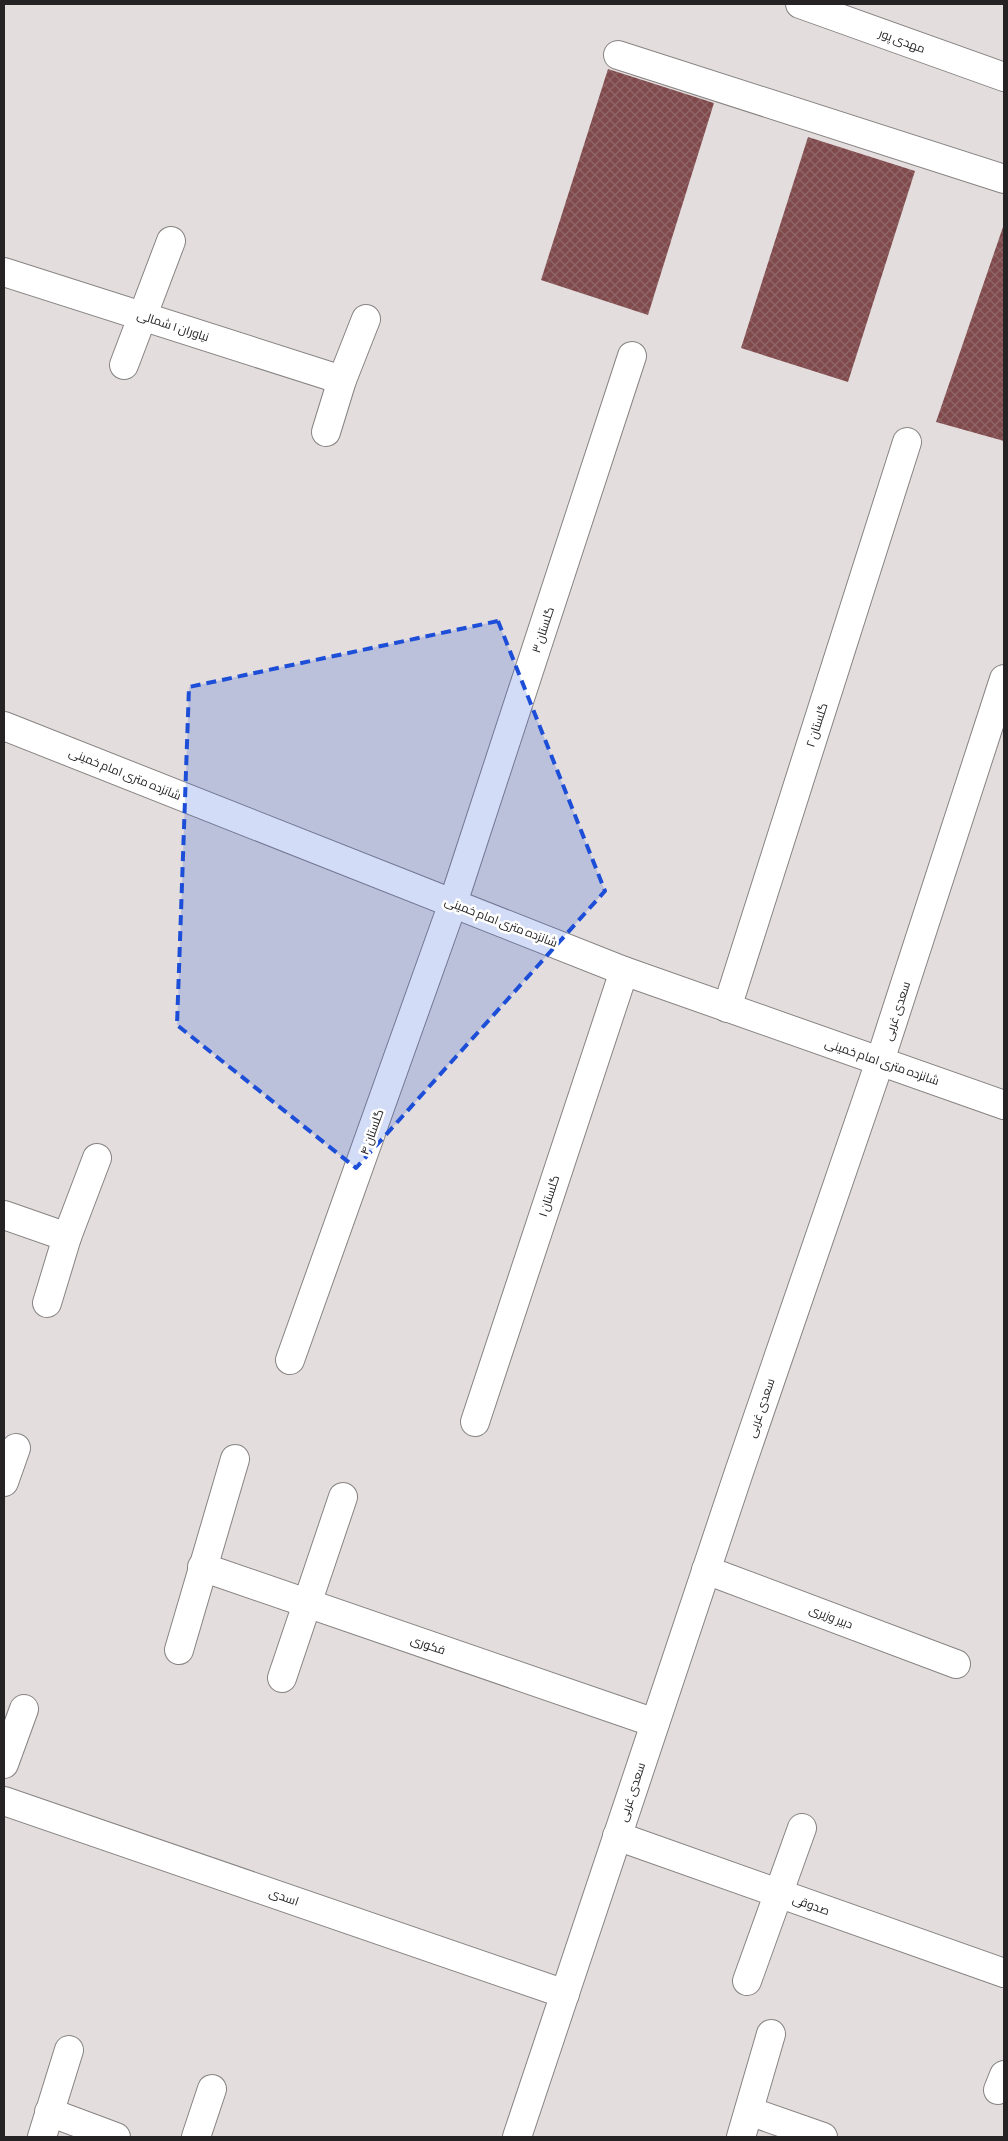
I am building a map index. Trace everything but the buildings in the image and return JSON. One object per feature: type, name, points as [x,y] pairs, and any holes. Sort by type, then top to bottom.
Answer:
[{"type":"street","name":"مهدی پور","points":[[800,4],[1004,78]]},
{"type":"street","points":[[618,55],[1004,179]]},
{"type":"street","points":[[124,365],[171,241]]},
{"type":"street","name":"نیاوران ۱ شمالی","points":[[4,272],[342,380]]},
{"type":"street","points":[[326,432],[342,380],[366,319]]},
{"type":"street","name":"گلستان ۳","points":[[453,904],[632,356]]},
{"type":"street","name":"گلستان ۲","points":[[727,1008],[908,442]]},
{"type":"street","name":"سعدی غربی","points":[[517,2137],[706,1570],[880,1061],[1004,679]]},
{"type":"street","name":"شانزده متری امام خمینی","points":[[4,726],[624,971],[1004,1105]]},
{"type":"street","name":"گلستان ۴","points":[[290,1360],[453,904]]},
{"type":"street","name":"گلستان ۱","points":[[475,1422],[624,971]]},
{"type":"street","points":[[47,1303],[67,1237],[97,1158]]},
{"type":"street","points":[[4,1216],[67,1237]]},
{"type":"street","points":[[4,1482],[16,1448]]},
{"type":"street","points":[[179,1650],[235,1459]]},
{"type":"street","points":[[282,1678],[343,1497]]},
{"type":"street","name":"فکوری","points":[[202,1567],[655,1723]]},
{"type":"street","name":"دبیر وزیری","points":[[706,1570],[956,1664]]},
{"type":"street","points":[[4,1764],[24,1708]]},
{"type":"street","name":"اسدی","points":[[4,1801],[565,1994]]},
{"type":"street","points":[[747,1981],[780,1894],[802,1828]]},
{"type":"street","name":"صدوقی","points":[[617,1836],[1004,1973]]},
{"type":"street","points":[[741,2137],[771,2034]]},
{"type":"street","points":[[68,2050],[46,2125],[116,2137]]},
{"type":"street","points":[[196,2137],[212,2089]]},
{"type":"street","points":[[749,2111],[823,2137]]},
{"type":"highlighted area","points":[[498,621],[605,891],[356,1168],[177,1025],[189,687]]}]
